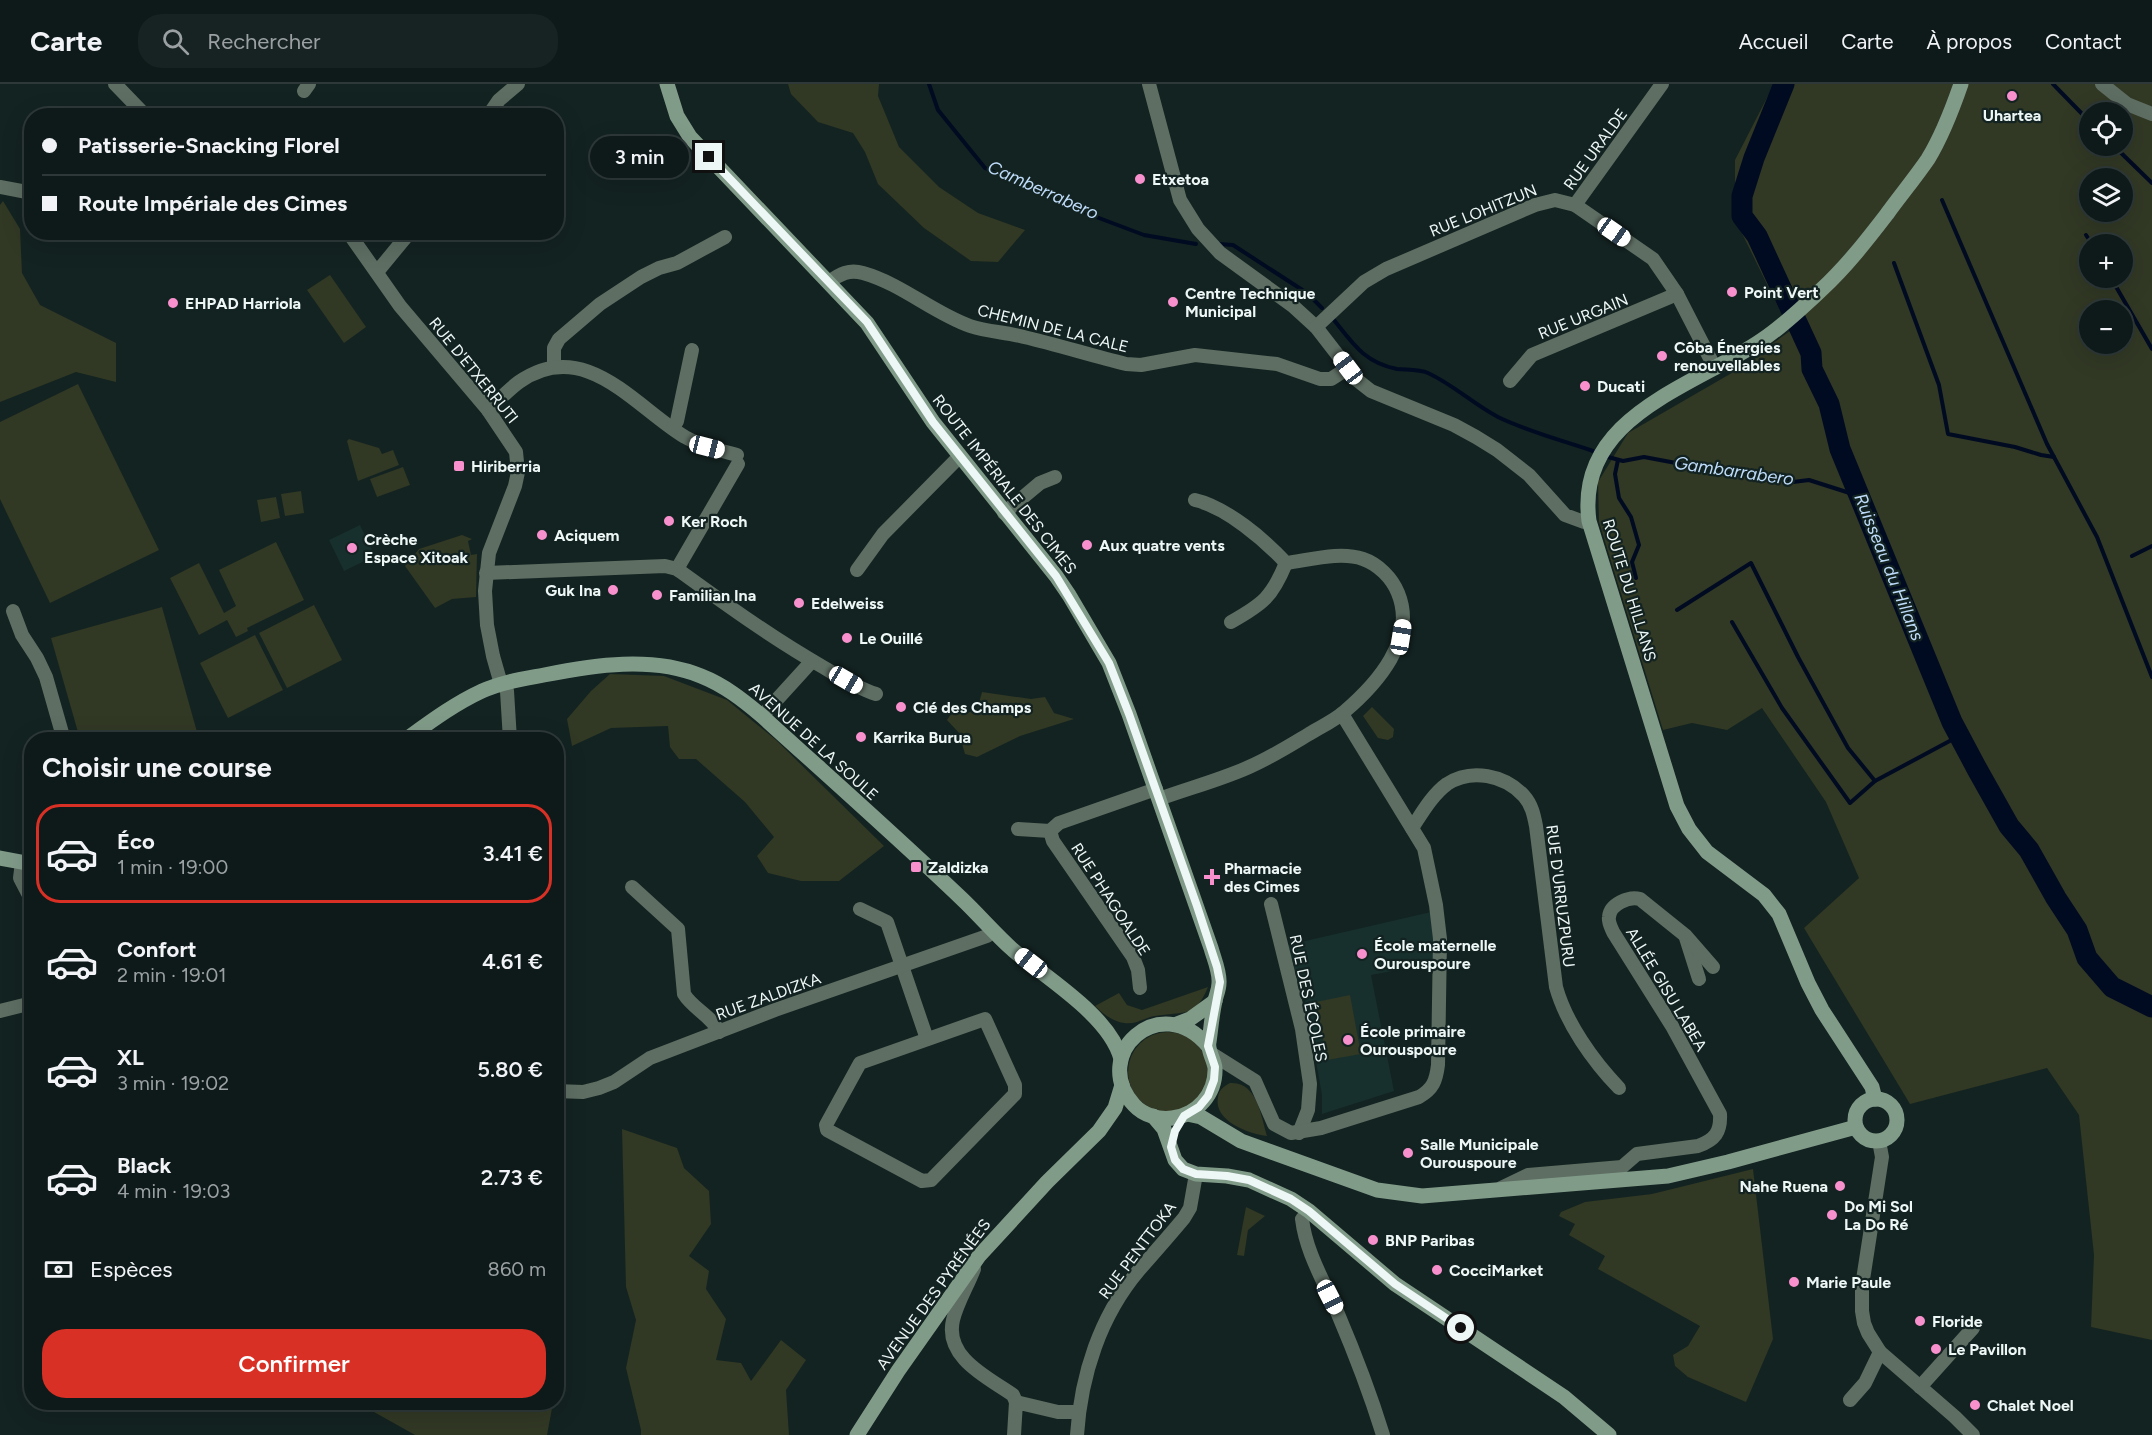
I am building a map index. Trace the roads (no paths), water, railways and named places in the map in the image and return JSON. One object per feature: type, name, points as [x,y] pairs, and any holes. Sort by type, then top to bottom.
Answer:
[{"type":"street","points":[[115,84],[138,108]]},
{"type":"street","points":[[494,108],[499,100],[518,84]]},
{"type":"street","name":"ROUTE IMPÉRIALE DES CIMES","points":[[667,84],[677,116],[690,136],[867,322],[933,422],[1056,576],[1096,639],[1113,673],[1217,967],[1220,982],[1215,1001],[1210,1050]]},
{"type":"street","points":[[1149,84],[1180,200],[1198,230],[1220,253],[1293,306],[1316,327],[1358,381],[1371,391],[1454,425],[1490,446],[1528,476],[1564,515],[1584,522],[1589,521]]},
{"type":"street","name":"RUE URALDE","points":[[1575,205],[1662,84]]},
{"type":"street","name":"ROUTE DU HILLANS","points":[[1874,1093],[1813,992],[1779,914],[1764,895],[1707,852],[1689,829],[1677,806],[1589,521],[1587,491],[1591,473],[1600,453],[1611,438],[1634,416],[1763,340],[1823,288],[1863,245],[1928,159],[1949,119],[1961,84]]},
{"type":"street","points":[[2102,84],[2127,104],[2152,114]]},
{"type":"street","points":[[0,187],[24,192]]},
{"type":"street","name":"RUE LOHITZUN","points":[[1316,327],[1364,282],[1386,269],[1535,205],[1555,200],[1575,205],[1653,260],[1677,294],[1715,368]]},
{"type":"street","points":[[554,368],[554,348],[560,339],[600,304],[641,277],[659,268],[677,263],[724,237]]},
{"type":"street","name":"RUE D'ETXERRUTI","points":[[354,240],[400,306],[488,410],[516,452],[518,472],[516,486],[489,553],[485,591],[487,625],[494,656],[507,691],[510,732]]},
{"type":"street","points":[[377,272],[403,240]]},
{"type":"street","name":"CHEMIN DE LA CALE","points":[[829,282],[841,273],[863,273],[904,291],[968,325],[992,333],[1023,336],[1126,364],[1141,365],[1195,355],[1277,364],[1320,379],[1332,379],[1348,368]]},
{"type":"street","name":"RUE URGAIN","points":[[1510,381],[1532,355],[1677,294]]},
{"type":"street","points":[[673,428],[677,421],[692,350]]},
{"type":"street","points":[[488,410],[519,382],[539,372],[554,368],[587,371],[633,396],[685,437],[738,460],[677,569]]},
{"type":"street","points":[[857,570],[883,534],[959,457]]},
{"type":"street","points":[[1004,513],[1040,483],[1055,477]]},
{"type":"street","points":[[1195,500],[1207,503],[1264,539],[1286,563],[1277,585],[1259,606],[1231,622]]},
{"type":"street","name":"RUE PHAGOALDE","points":[[1140,988],[1138,970],[1133,957],[1053,841],[1050,831],[1059,823],[1248,768],[1342,714],[1369,687],[1388,664],[1401,637],[1403,622],[1400,597],[1389,578],[1376,566],[1362,559],[1335,556],[1286,563]]},
{"type":"street","points":[[486,573],[665,566],[677,569],[741,615],[812,661],[864,690],[876,694]]},
{"type":"street","points":[[13,611],[22,635],[46,677],[62,732]]},
{"type":"street","points":[[762,716],[812,661]]},
{"type":"street","name":"AVENUE DE LA SOULE","points":[[417,732],[457,704],[503,683],[618,664],[674,667],[700,675],[719,684],[762,716],[993,930],[1104,1026],[1119,1049],[1121,1059]]},
{"type":"street","points":[[1210,1050],[1256,1081],[1274,1124],[1291,1133],[1321,1128],[1419,1097],[1432,1088],[1436,1079],[1440,980],[1438,917],[1424,848],[1342,714]]},
{"type":"street","name":"RUE D'URRUZPURU","points":[[1412,828],[1438,792],[1449,783],[1462,777],[1481,775],[1499,779],[1524,796],[1532,810],[1536,826],[1556,987],[1560,1003],[1597,1066],[1619,1088]]},
{"type":"street","points":[[1018,828],[1050,831]]},
{"type":"street","points":[[0,858],[24,862]]},
{"type":"street","points":[[24,869],[20,878],[24,886]]},
{"type":"street","points":[[632,887],[678,929],[684,994],[687,1000],[716,1026],[719,1032]]},
{"type":"street","name":"ALLÉE GISU LABEA","points":[[1496,1190],[1528,1175],[1622,1167],[1637,1154],[1698,1146],[1707,1143],[1716,1135],[1721,1125],[1720,1114],[1672,1026],[1613,932],[1608,920],[1611,910],[1624,900],[1632,897],[1640,899],[1686,936],[1713,967]]},
{"type":"street","name":"RUE DES ÉCOLES","points":[[1271,904],[1302,1029],[1310,1084],[1308,1110],[1299,1133]]},
{"type":"street","points":[[860,909],[887,922],[927,1039]]},
{"type":"street","name":"RUE ZALDIZKA","points":[[564,1091],[583,1092],[599,1088],[614,1082],[650,1058],[987,936],[993,930]]},
{"type":"street","points":[[1686,936],[1699,979]]},
{"type":"street","points":[[1177,1024],[1190,1019],[1215,1001]]},
{"type":"street","points":[[0,1011],[24,1005]]},
{"type":"street","points":[[985,1019],[1015,1085],[1015,1094],[931,1180],[922,1181],[827,1130],[826,1125],[860,1063],[927,1039],[985,1019]]},
{"type":"street","points":[[1171,1147],[1175,1131],[1186,1115],[1199,1107],[1208,1096],[1214,1080],[1215,1067],[1210,1050],[1200,1036],[1177,1024],[1164,1023],[1150,1026],[1139,1033],[1128,1044],[1121,1059],[1122,1085],[1128,1098],[1137,1108],[1153,1116],[1169,1118],[1186,1115],[1201,1117],[1218,1125],[1241,1141],[1377,1190],[1422,1196],[1630,1180],[1691,1171],[1856,1127]]},
{"type":"street","name":"AVENUE DE LA SOULE","points":[[1104,1026],[1139,1033]]},
{"type":"street","points":[[1214,1080],[1233,1074],[1248,1076]]},
{"type":"street","name":"AVENUE DES PYRÉNÉES","points":[[857,1435],[898,1371],[979,1256],[1039,1190],[1099,1131],[1115,1108],[1122,1085]]},
{"type":"street","points":[[1874,1093],[1890,1104],[1897,1117],[1893,1132],[1887,1138],[1879,1141],[1869,1140],[1861,1135],[1856,1127],[1856,1111],[1874,1093]]},
{"type":"street","points":[[1208,1096],[1218,1125]]},
{"type":"street","name":"AVENUE DES PYRÉNÉES","points":[[1099,1131],[1137,1108]]},
{"type":"street","points":[[1153,1116],[1164,1129],[1175,1160],[1183,1169],[1196,1174],[1249,1180],[1284,1195],[1309,1211],[1395,1284],[1564,1397],[1609,1435]]},
{"type":"street","points":[[1879,1141],[1882,1156],[1861,1299],[1864,1323],[1880,1352],[1973,1435]]},
{"type":"street","points":[[1630,1180],[1640,1166],[1643,1153]]},
{"type":"street","name":"RUE PENTTOKA","points":[[1077,1435],[1084,1382],[1103,1326],[1118,1299],[1139,1270],[1184,1218],[1190,1208],[1196,1174]]},
{"type":"street","points":[[1309,1211],[1302,1219],[1304,1231],[1318,1272],[1337,1310],[1365,1379],[1383,1435]]},
{"type":"street","points":[[979,1256],[953,1321],[954,1339],[964,1360],[1013,1395],[1016,1402],[1014,1435]]},
{"type":"street","points":[[1920,1387],[1973,1328]]},
{"type":"street","points":[[1850,1400],[1864,1383],[1880,1352]]},
{"type":"street","points":[[1016,1402],[1058,1412],[1079,1412]]},
{"type":"waterway","name":"Camberrabero","points":[[929,84],[938,110],[985,168],[1091,215],[1144,235],[1196,244]]},
{"type":"waterway","name":"Ruisseau du Hillans","points":[[1784,84],[1754,158],[1742,196],[1742,216],[1757,236],[1811,353],[1812,369],[1829,404],[1840,449],[1952,722],[2009,826],[2029,850],[2077,930],[2087,958],[2112,987],[2152,1007]]},
{"type":"waterway","points":[[2053,84],[2079,111]]},
{"type":"waterway","points":[[2124,156],[2152,183]]},
{"type":"waterway","points":[[1942,200],[2047,444],[2097,537],[2152,677]]},
{"type":"waterway","name":"Gambarrabero","points":[[1219,244],[1233,245],[1307,293],[1322,308]]},
{"type":"waterway","points":[[1894,263],[1939,385],[1948,434],[2054,457]]},
{"type":"waterway","points":[[2117,288],[2152,349]]},
{"type":"waterway","name":"Gambarrabero","points":[[1334,320],[1347,337],[1376,362],[1397,369],[1428,373],[1498,417],[1593,451]]},
{"type":"waterway","name":"Gambarrabero","points":[[1608,457],[1623,461],[1644,457],[1708,469],[1784,478],[1793,482],[1809,480],[1859,496]]},
{"type":"waterway","points":[[1618,460],[1615,474],[1619,498],[1631,517],[1639,545],[1632,562],[1636,578]]},
{"type":"waterway","points":[[2132,556],[2152,546]]},
{"type":"waterway","points":[[1677,610],[1751,563],[1798,657],[1848,748],[1875,781]]},
{"type":"waterway","points":[[1732,622],[1782,708],[1850,803],[1875,781],[1959,736]]},
{"type":"place","name":"Uhartea","points":[[2012,96]]},
{"type":"place","name":"Etxetoa","points":[[1140,179]]},
{"type":"place","name":"Point Vert","points":[[1732,292]]},
{"type":"place","name":"Centre Technique Municipal","points":[[1173,302]]},
{"type":"place","name":"EHPAD Harriola","points":[[173,303]]},
{"type":"place","name":"Côba Énergies renouvellables","points":[[1662,356]]},
{"type":"place","name":"Ducati","points":[[1585,386]]},
{"type":"place","name":"Hiriberria","points":[[459,466]]},
{"type":"place","name":"Ker Roch","points":[[669,521]]},
{"type":"place","name":"Aciquem","points":[[542,535]]},
{"type":"place","name":"Aux quatre vents","points":[[1087,545]]},
{"type":"place","name":"Crèche Espace Xitoak","points":[[352,548]]},
{"type":"place","name":"Guk Ina","points":[[613,590]]},
{"type":"place","name":"Familian Ina","points":[[657,595]]},
{"type":"place","name":"Edelweiss","points":[[799,603]]},
{"type":"place","name":"Le Ouillé","points":[[847,638]]},
{"type":"place","name":"Clé des Champs","points":[[901,707]]},
{"type":"place","name":"Karrika Burua","points":[[861,737]]},
{"type":"place","name":"Zaldizka","points":[[916,867]]},
{"type":"place","name":"Pharmacie des Cimes","points":[[1212,877]]},
{"type":"place","name":"École maternelle Ourouspoure","points":[[1362,954]]},
{"type":"place","name":"École primaire Ourouspoure","points":[[1348,1040]]},
{"type":"place","name":"Salle Municipale Ourouspoure","points":[[1408,1153]]},
{"type":"place","name":"Nahe Ruena","points":[[1840,1186]]},
{"type":"place","name":"Do Mi Sol La Do Ré","points":[[1832,1215]]},
{"type":"place","name":"BNP Paribas","points":[[1373,1240]]},
{"type":"place","name":"CocciMarket","points":[[1437,1270]]},
{"type":"place","name":"Marie Paule","points":[[1794,1282]]},
{"type":"place","name":"Floride","points":[[1920,1321]]},
{"type":"place","name":"Le Pavillon","points":[[1936,1349]]},
{"type":"place","name":"Chalet Noel","points":[[1975,1405]]}]
